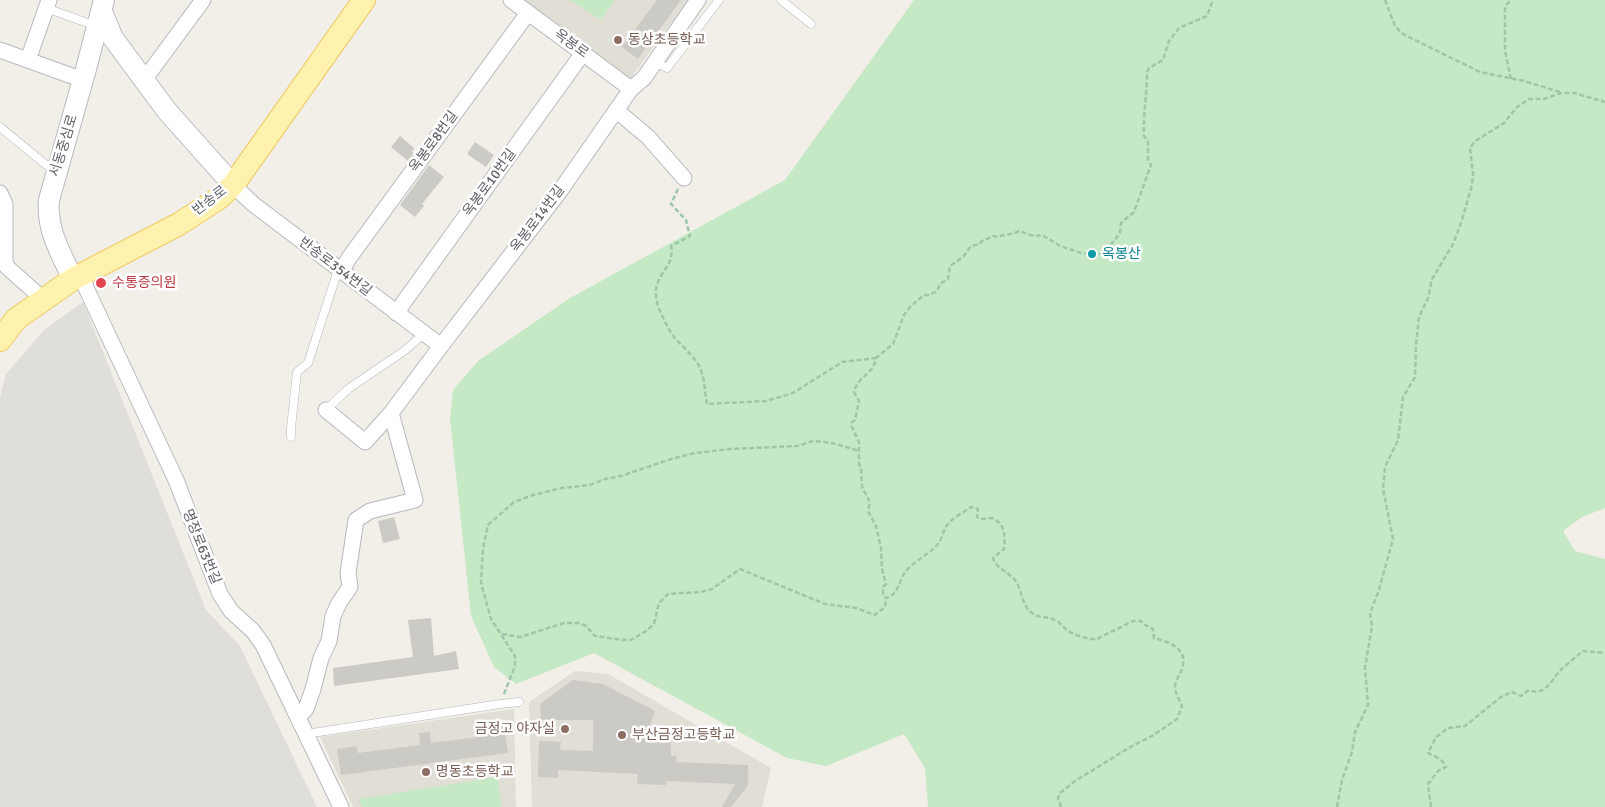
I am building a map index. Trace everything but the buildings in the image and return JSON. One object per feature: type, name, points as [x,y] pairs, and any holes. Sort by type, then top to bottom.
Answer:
[{"type":"main road","name":"반송로","points":[[0,340],[8,322],[78,276],[179,224],[218,198],[233,185],[364,0]]},
{"type":"main road","points":[[101,13],[113,38],[167,110],[233,185]]},
{"type":"main road","name":"서동중심로","points":[[78,276],[56,244],[49,218],[50,193],[101,13]]},
{"type":"street","points":[[144,80],[203,0]]},
{"type":"street","name":"옥봉로","points":[[511,0],[631,89]]},
{"type":"street","name":"옥봉로14번길","points":[[326,410],[365,442],[391,413],[440,346],[560,191],[631,89],[644,78],[698,0]]},
{"type":"street","points":[[28,60],[48,4]]},
{"type":"street","name":"옥봉로8번길","points":[[341,272],[349,258],[528,13]]},
{"type":"street","points":[[0,50],[83,80]]},
{"type":"street","name":"옥봉로10번길","points":[[396,313],[583,53]]},
{"type":"street","points":[[616,110],[648,137],[684,178]]},
{"type":"street","name":"반송로354번길","points":[[233,185],[253,204],[440,346]]},
{"type":"street","points":[[0,193],[5,204],[5,262],[44,300]]},
{"type":"street","name":"명장로63번길","points":[[78,276],[86,288],[176,480],[220,594],[230,611],[253,631],[263,645],[341,807]]},
{"type":"street","points":[[298,717],[306,710],[309,702],[321,658],[329,641],[333,616],[338,603],[350,587],[348,573],[356,520],[370,511],[416,500],[391,413]]},
{"type":"lane","points":[[655,62],[667,68],[719,0]]},
{"type":"lane","points":[[781,0],[811,24]]},
{"type":"lane","points":[[48,4],[101,13]]},
{"type":"lane","points":[[0,127],[45,164],[56,170]]},
{"type":"lane","points":[[291,437],[297,372],[308,363],[337,274],[341,272]]},
{"type":"lane","points":[[326,410],[348,388],[404,351],[424,334]]},
{"type":"lane","points":[[306,734],[519,702]]},
{"type":"path","points":[[684,178],[671,204],[686,220],[690,236],[671,246],[673,253],[671,261],[656,285],[658,305],[674,337],[686,348],[702,373],[707,404],[766,401],[793,393],[842,362],[876,358],[893,344],[904,315],[910,307],[924,295],[937,291],[940,284],[948,279],[950,266],[963,257],[971,246],[982,241],[994,236],[998,238],[1005,234],[1014,234],[1019,231],[1034,236],[1042,235],[1060,246],[1081,253],[1097,255],[1102,253],[1115,240],[1120,232],[1121,223],[1134,212],[1138,205],[1151,165],[1148,160],[1148,141],[1144,136],[1143,109],[1147,97],[1147,72],[1149,68],[1163,60],[1169,41],[1180,28],[1208,16],[1213,0]]},
{"type":"path","points":[[1385,0],[1392,21],[1404,34],[1480,72],[1561,93],[1574,93],[1605,102]]},
{"type":"path","points":[[1511,0],[1505,6],[1505,50],[1511,79]]},
{"type":"path","points":[[1337,807],[1342,780],[1352,752],[1355,732],[1368,705],[1365,668],[1372,626],[1370,614],[1379,590],[1393,539],[1383,489],[1385,467],[1398,440],[1403,397],[1416,377],[1416,344],[1420,317],[1428,298],[1432,279],[1453,244],[1472,185],[1473,174],[1470,148],[1475,141],[1504,123],[1517,107],[1529,99],[1544,99],[1561,93]]},
{"type":"path","points":[[502,634],[520,637],[564,623],[579,623],[586,626],[595,636],[632,640],[654,624],[659,603],[668,594],[712,590],[740,569],[833,606],[856,608],[875,614],[884,607],[886,598],[882,587],[886,584],[886,579],[882,569],[876,526],[868,511],[870,502],[862,487],[861,467],[859,464],[860,442],[852,427],[852,422],[855,420],[859,401],[854,392],[859,381],[874,367],[876,358]]},
{"type":"path","points":[[500,704],[515,666],[515,656],[487,610],[481,583],[483,548],[488,525],[514,502],[533,494],[590,485],[695,453],[731,449],[797,446],[813,441],[832,443],[860,451]]},
{"type":"path","points":[[886,598],[894,594],[911,565],[938,544],[948,523],[971,507],[978,509],[977,517],[981,519],[992,518],[1002,526],[1005,535],[1004,549],[993,558],[1019,587],[1026,607],[1032,613],[1055,620],[1068,631],[1092,640],[1133,621],[1141,621],[1153,629],[1154,638],[1163,640],[1177,647],[1182,652],[1184,664],[1176,681],[1175,689],[1182,706],[1177,719],[1152,736],[1075,781],[1058,798],[1061,807]]},
{"type":"path","points":[[1431,807],[1428,784],[1438,771],[1446,767],[1442,761],[1428,753],[1436,737],[1448,728],[1465,726],[1501,697],[1512,692],[1521,696],[1529,690],[1539,691],[1547,688],[1558,674],[1583,651],[1605,653]]},
{"type":"shaded area","name":"동상초등학교","points":[[524,0],[688,0],[630,79]]},
{"type":"shaded area","points":[[83,302],[206,610],[240,646],[317,807],[0,807],[0,397],[6,374],[44,330]]},
{"type":"shaded area","name":"부산금정고등학교","points":[[575,671],[608,674],[771,768],[762,807],[532,807],[529,702]]},
{"type":"shaded area","name":"명동초등학교","points":[[514,709],[516,807],[353,807],[320,737]]},
{"type":"green space","points":[[570,0],[615,0],[601,20]]},
{"type":"green space","points":[[914,0],[1605,0],[1605,508],[1582,517],[1563,531],[1575,551],[1605,559],[1605,807],[928,807],[925,768],[904,734],[826,766],[787,758],[594,653],[516,684],[494,667],[471,616],[450,418],[453,390],[478,361],[570,298],[785,180]]},
{"type":"green space","points":[[498,777],[501,807],[362,807],[358,799]]},
{"type":"place","name":"동상초등학교","points":[[618,40]]},
{"type":"place","name":"옥봉산","points":[[1092,254]]},
{"type":"place","name":"수통증의원","points":[[101,283]]},
{"type":"place","name":"금정고 야자실","points":[[565,729]]},
{"type":"place","name":"부산금정고등학교","points":[[622,735]]},
{"type":"place","name":"명동초등학교","points":[[426,772]]}]
